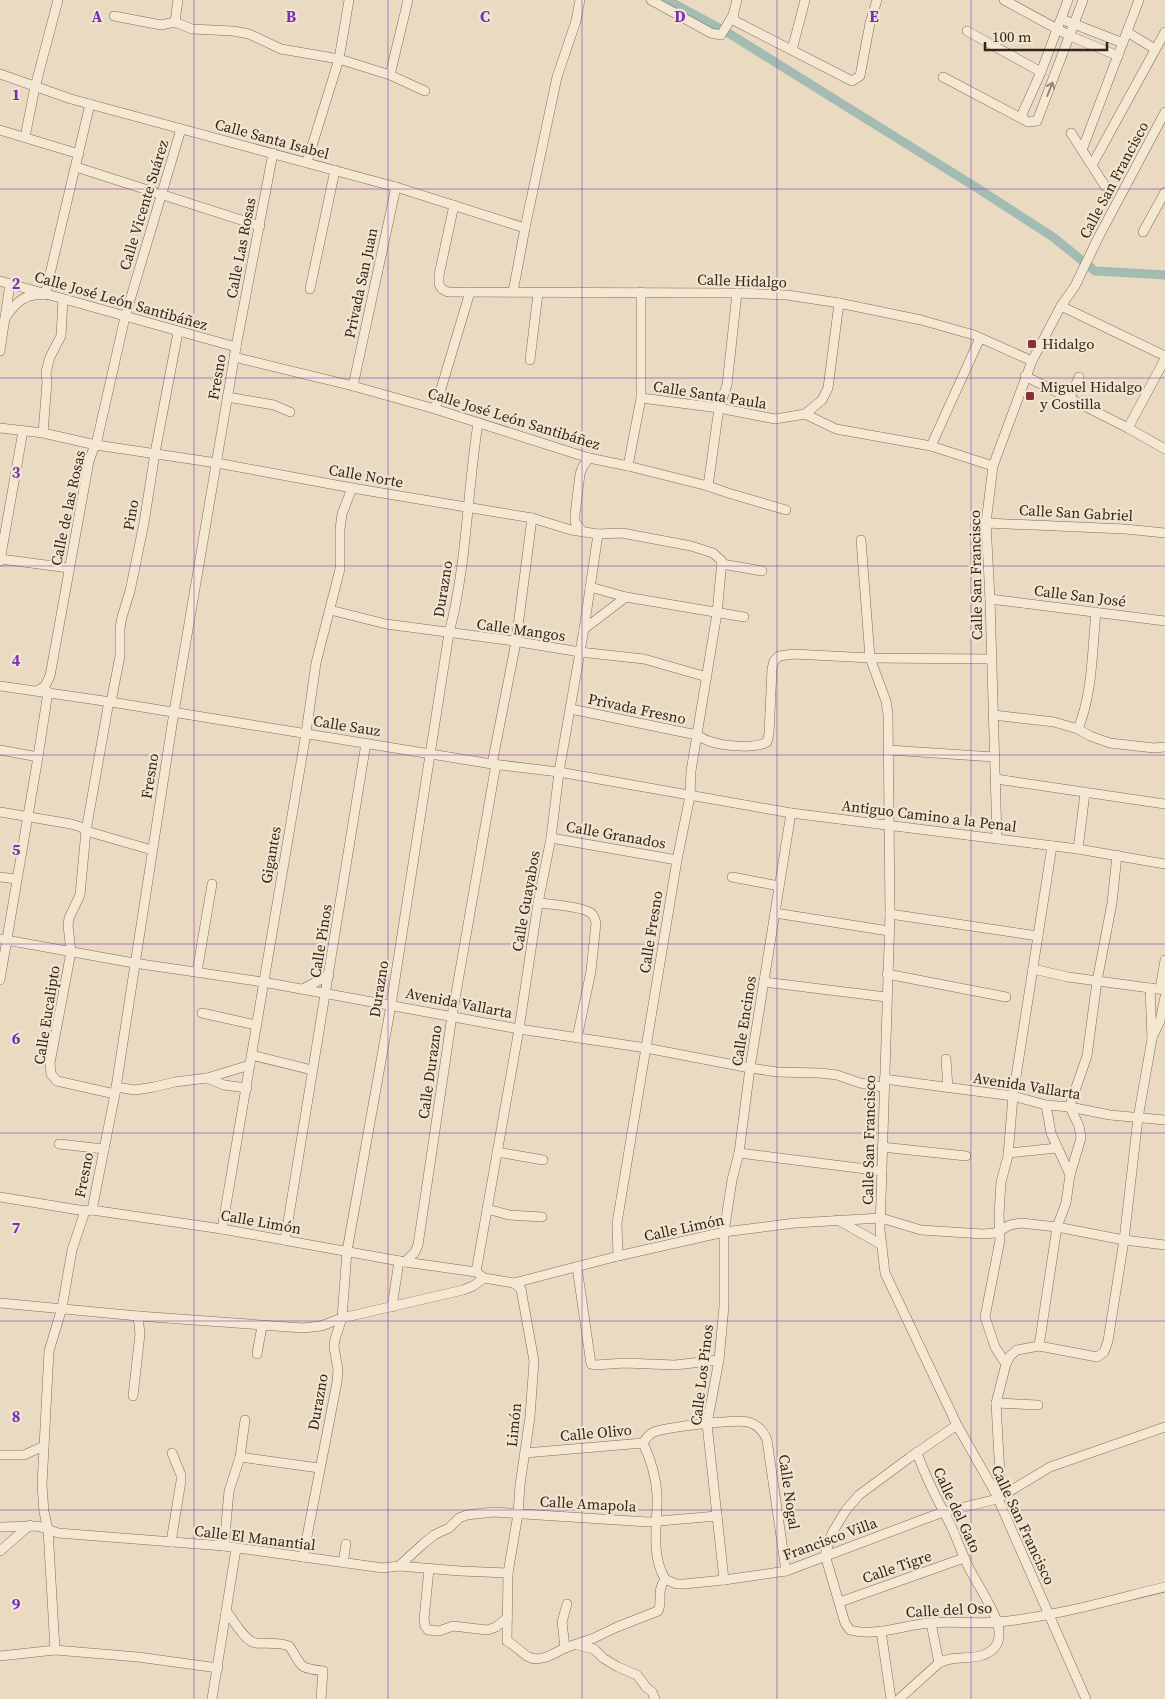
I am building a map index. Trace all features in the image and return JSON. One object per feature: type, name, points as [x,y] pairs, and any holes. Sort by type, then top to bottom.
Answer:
[{"type":"street","points":[[25,137],[35,87],[58,0]]},
{"type":"street","points":[[175,22],[178,0]]},
{"type":"street","points":[[307,162],[339,59],[349,0]]},
{"type":"street","points":[[390,76],[408,0]]},
{"type":"street","points":[[513,292],[524,228],[557,77],[576,21],[580,0]]},
{"type":"street","points":[[651,0],[711,33],[721,35],[731,19],[738,0]]},
{"type":"street","points":[[792,50],[805,0]]},
{"type":"street","points":[[731,19],[852,81],[860,76],[870,22],[877,0]]},
{"type":"street","points":[[1004,0],[1059,23],[1074,25],[1123,43]]},
{"type":"street","points":[[1024,119],[1022,116],[1023,112],[1068,0]]},
{"type":"street","points":[[943,77],[1028,122],[1037,121],[1083,0]]},
{"type":"street","points":[[1082,150],[1139,0]]},
{"type":"street","points":[[114,16],[161,25],[175,22],[192,29],[233,31],[249,34],[281,49],[339,59],[390,76],[425,91]]},
{"type":"street","points":[[1059,23],[1070,36],[1118,56]]},
{"type":"street","points":[[967,31],[1040,72]]},
{"type":"street","points":[[1127,32],[1155,49]]},
{"type":"street","points":[[1092,165],[1165,32]]},
{"type":"street","name":"Calle Santa Isabel","points":[[0,74],[90,104],[396,187],[524,228]]},
{"type":"street","points":[[5,318],[12,308],[28,296],[33,294],[45,295],[90,104]]},
{"type":"street","name":"Calle San Francisco","points":[[997,839],[986,523],[993,466],[1032,361],[1061,306],[1081,274],[1165,112]]},
{"type":"street","name":"Calle Vicente Suárez","points":[[125,317],[181,129]]},
{"type":"street","points":[[0,130],[79,154]]},
{"type":"street","points":[[1071,133],[1105,186]]},
{"type":"street","name":"Calle Las Rosas","points":[[236,347],[274,154]]},
{"type":"street","points":[[76,167],[260,226]]},
{"type":"street","points":[[310,289],[335,170]]},
{"type":"street","name":"Privada San Juan","points":[[353,386],[396,187]]},
{"type":"street","points":[[1143,232],[1160,209],[1165,192]]},
{"type":"street","name":"Calle Hidalgo","points":[[454,205],[439,275],[439,284],[442,289],[448,292],[641,292],[786,295],[839,303],[921,320],[980,338],[1032,361]]},
{"type":"street","name":"Calle José León Santibáñez","points":[[0,281],[236,347]]},
{"type":"street","points":[[0,351],[10,284]]},
{"type":"street","points":[[434,408],[470,292]]},
{"type":"street","name":"Calle Santa Paula","points":[[641,292],[641,398],[719,408],[775,419],[806,414]]},
{"type":"street","points":[[530,360],[538,293]]},
{"type":"street","points":[[708,486],[719,408],[727,385],[737,293]]},
{"type":"street","points":[[43,434],[46,372],[50,357],[61,336],[63,299]]},
{"type":"street","points":[[839,303],[828,388],[822,400],[806,414],[836,429],[930,446],[993,466]]},
{"type":"street","points":[[1061,306],[1165,357],[1128,428]]},
{"type":"street","name":"Calle de las Rosas","points":[[50,676],[89,461],[96,445],[125,317]]},
{"type":"street","name":"Pino","points":[[86,831],[120,656],[122,617],[130,591],[144,523],[178,332]]},
{"type":"street","points":[[930,446],[980,338]]},
{"type":"street","name":"Fresno","points":[[55,1650],[48,1529],[44,1512],[42,1485],[49,1351],[62,1308],[72,1250],[89,1211],[104,1149],[115,1091],[174,712],[236,347]]},
{"type":"street","name":"Calle José León Santibáñez","points":[[234,357],[434,408],[589,458],[708,486],[786,510]]},
{"type":"street","points":[[1026,376],[1165,449]]},
{"type":"street","points":[[1070,398],[1079,378]]},
{"type":"street","points":[[227,397],[274,405],[290,412]]},
{"type":"street","points":[[628,466],[641,398]]},
{"type":"street","name":"Durazno","points":[[303,1557],[337,1382],[338,1370],[334,1347],[342,1318],[347,1251],[391,1005],[449,633],[457,605],[471,468],[478,423]]},
{"type":"street","name":"Calle Norte","points":[[0,428],[217,463],[532,518],[571,530],[598,534],[622,532],[691,546],[713,553],[722,562],[762,571]]},
{"type":"street","points":[[23,431],[0,560],[69,568]]},
{"type":"street","points":[[583,532],[575,522],[575,515],[580,474],[589,458]]},
{"type":"street","name":"Gigantes","points":[[222,1230],[316,664],[340,569],[342,514],[352,488]]},
{"type":"street","points":[[558,525],[575,515]]},
{"type":"street","name":"Calle Durazno","points":[[402,1261],[415,1252],[418,1245],[452,1016],[516,642],[532,518]]},
{"type":"street","name":"Calle San Gabriel","points":[[986,523],[1125,529],[1165,533]]},
{"type":"street","name":"Calle Guayabos","points":[[476,1272],[519,1028],[538,903],[551,838],[559,772],[571,709],[598,534]]},
{"type":"street","name":"Calle San Francisco","points":[[861,540],[870,658],[886,701],[888,714],[890,914],[886,997],[881,1218],[885,1273],[958,1425],[996,1495],[1086,1699]]},
{"type":"street","name":"Calle Fresno","points":[[618,1256],[617,1223],[677,860],[690,796],[691,772],[717,613],[722,562]]},
{"type":"street","points":[[590,586],[626,597],[744,617]]},
{"type":"street","points":[[584,629],[626,597]]},
{"type":"street","name":"Calle San José","points":[[990,599],[1165,622]]},
{"type":"street","name":"Calle Mangos","points":[[330,610],[386,624],[580,652],[644,659],[707,677]]},
{"type":"street","points":[[1078,729],[1085,711],[1090,680],[1096,612]]},
{"type":"street","name":"Privada Fresno","points":[[571,709],[697,735],[711,742],[756,746],[767,742],[772,669],[774,661],[779,656],[794,654],[870,658]]},
{"type":"street","points":[[870,658],[992,659]]},
{"type":"street","points":[[37,691],[45,686],[50,676]]},
{"type":"street","points":[[0,980],[3,940],[17,879],[38,757],[52,693],[50,676]]},
{"type":"street","name":"Calle Sauz","points":[[0,686],[110,701],[494,764],[559,772],[690,796]]},
{"type":"street","points":[[993,715],[1054,722],[1110,742],[1154,748],[1165,747]]},
{"type":"street","name":"Calle Pinos","points":[[285,1240],[366,743]]},
{"type":"street","points":[[0,750],[38,757]]},
{"type":"street","points":[[889,750],[994,757]]},
{"type":"street","points":[[996,779],[1165,804]]},
{"type":"street","points":[[1078,849],[1085,793]]},
{"type":"street","name":"Antiguo Camino a la Penal","points":[[690,796],[790,813],[1078,849],[1165,864]]},
{"type":"street","points":[[0,812],[71,824],[86,831],[152,850]]},
{"type":"street","name":"Calle Encinos","points":[[724,1232],[732,1180],[739,1154],[750,1068],[790,813]]},
{"type":"street","name":"Calle Eucalipto","points":[[86,831],[80,895],[69,918],[71,952],[50,1063],[51,1074],[57,1081],[115,1091],[135,1090],[207,1078],[250,1060]]},
{"type":"street","name":"Calle Granados","points":[[551,838],[677,860]]},
{"type":"street","points":[[1006,1364],[995,1347],[985,1317],[1000,1240],[998,1230],[1001,1182],[1008,1152],[1014,1096],[1052,846]]},
{"type":"street","points":[[1039,1346],[1056,1227],[1066,1203],[1070,1175],[1081,1138],[1079,1126],[1070,1107],[1086,1062],[1097,980],[1112,904],[1117,855]]},
{"type":"street","points":[[0,876],[17,879]]},
{"type":"street","points":[[732,877],[779,886]]},
{"type":"street","points":[[197,972],[212,884]]},
{"type":"street","points":[[538,903],[585,910],[595,918],[591,971],[577,1038]]},
{"type":"street","points":[[775,913],[889,931]]},
{"type":"street","points":[[890,914],[1038,936]]},
{"type":"street","name":"Avenida Vallarta","points":[[3,940],[134,963],[263,982],[577,1038],[646,1048],[750,1068],[777,1072],[829,1074],[860,1083],[948,1088],[1014,1096],[1046,1105],[1165,1120]]},
{"type":"street","points":[[1152,1039],[1160,1021],[1165,960]]},
{"type":"street","points":[[1033,969],[1068,977],[1150,988],[1163,992]]},
{"type":"street","points":[[887,974],[1006,997]]},
{"type":"street","points":[[303,989],[329,975]]},
{"type":"street","points":[[764,982],[886,997]]},
{"type":"street","points":[[996,1495],[1000,1476],[996,1403],[1006,1364],[1010,1356],[1017,1350],[1039,1346],[1097,1357],[1104,1352],[1108,1341],[1124,1240],[1138,1118],[1152,1039],[1150,988]]},
{"type":"street","points":[[202,1013],[256,1025]]},
{"type":"street","points":[[946,1059],[948,1088]]},
{"type":"street","points":[[250,1060],[312,1070]]},
{"type":"street","points":[[207,1078],[224,1085],[247,1088]]},
{"type":"street","points":[[1046,1105],[1051,1133],[1070,1175]]},
{"type":"street","points":[[60,1144],[104,1149]]},
{"type":"street","points":[[882,1147],[966,1156]]},
{"type":"street","points":[[1008,1152],[1057,1148]]},
{"type":"street","points":[[497,1152],[543,1160]]},
{"type":"street","points":[[739,1154],[882,1171]]},
{"type":"street","name":"Calle Limón","points":[[0,1198],[285,1240],[424,1265],[476,1272],[484,1278],[514,1283],[618,1256],[724,1232],[795,1223],[838,1220],[881,1218],[921,1230],[983,1234],[995,1233],[1010,1225],[1021,1223],[1056,1227],[1165,1246]]},
{"type":"street","points":[[487,1209],[508,1216],[542,1217]]},
{"type":"street","points":[[838,1220],[882,1245]]},
{"type":"street","name":"Calle Los Pinos","points":[[724,1232],[724,1294],[719,1360],[707,1424],[724,1580]]},
{"type":"street","points":[[418,1245],[424,1265]]},
{"type":"street","points":[[392,1307],[402,1261]]},
{"type":"street","points":[[577,1267],[591,1364],[675,1365],[719,1360]]},
{"type":"street","points":[[0,1302],[138,1316],[303,1328],[321,1326],[342,1318],[463,1290],[484,1278]]},
{"type":"street","name":"Limón","points":[[514,1283],[521,1289],[533,1354],[530,1417],[520,1485],[518,1514],[508,1573],[507,1641],[528,1657],[535,1659],[547,1657],[565,1648]]},
{"type":"street","points":[[133,1396],[140,1334],[138,1316]]},
{"type":"street","points":[[257,1354],[262,1326]]},
{"type":"street","points":[[996,1403],[1038,1405]]},
{"type":"street","points":[[224,1546],[229,1491],[240,1457],[245,1420]]},
{"type":"street","name":"Calle Olivo","points":[[525,1453],[643,1443],[647,1437],[656,1431],[707,1424],[739,1422],[753,1424]]},
{"type":"street","name":"Calle Nogal","points":[[753,1424],[765,1433],[767,1440],[786,1571]]},
{"type":"street","points":[[840,1602],[825,1556],[832,1533],[860,1495],[917,1452],[958,1425]]},
{"type":"street","name":"Francisco Villa","points":[[665,1579],[676,1584],[684,1584],[786,1571],[943,1512],[996,1495],[1050,1467],[1165,1427]]},
{"type":"street","points":[[567,1604],[562,1622],[565,1648],[658,1611],[660,1607],[660,1589],[665,1579],[656,1558],[656,1481],[653,1466],[643,1443]]},
{"type":"street","points":[[0,1455],[24,1454],[44,1446]]},
{"type":"street","name":"Calle del Gato","points":[[917,1452],[964,1558],[997,1622]]},
{"type":"street","points":[[171,1542],[181,1481],[181,1475],[172,1453]]},
{"type":"street","points":[[240,1457],[320,1468]]},
{"type":"street","name":"Calle Amapola","points":[[399,1566],[434,1535],[449,1528],[459,1518],[467,1515],[488,1513],[518,1514],[656,1522],[716,1516]]},
{"type":"street","points":[[0,1551],[30,1525]]},
{"type":"street","name":"Calle El Manantial","points":[[0,1527],[30,1525],[58,1533],[224,1546],[382,1568],[399,1566],[508,1573]]},
{"type":"street","points":[[343,1563],[346,1544]]},
{"type":"street","points":[[212,1699],[236,1549]]},
{"type":"street","name":"Calle Tigre","points":[[840,1602],[964,1558]]},
{"type":"street","points":[[429,1569],[425,1614],[425,1626],[428,1630],[439,1630],[453,1626],[488,1630],[496,1627],[507,1618]]},
{"type":"street","name":"Calle del Oso","points":[[840,1602],[845,1623],[850,1630],[861,1632],[931,1623],[997,1622],[1049,1614],[1165,1587]]},
{"type":"street","points":[[226,1611],[248,1639],[254,1643],[289,1646],[299,1664],[305,1668],[323,1671],[321,1699]]},
{"type":"street","points":[[899,1699],[947,1658],[976,1657],[986,1654],[993,1649],[998,1643],[1000,1634],[997,1622]]},
{"type":"street","points":[[931,1623],[939,1663]]},
{"type":"street","points":[[881,1630],[891,1699]]},
{"type":"street","points":[[575,1645],[594,1649],[603,1658],[618,1667],[638,1675],[655,1699]]},
{"type":"street","points":[[0,1656],[55,1650],[138,1657],[218,1668]]},
{"type":"waterway","points":[[667,0],[730,34],[974,186],[1053,237],[1095,271],[1165,275]]},
{"type":"place","name":"Hidalgo","points":[[1032,344]]},
{"type":"place","name":"Miguel Hidalgo y Costilla","points":[[1030,396]]}]
